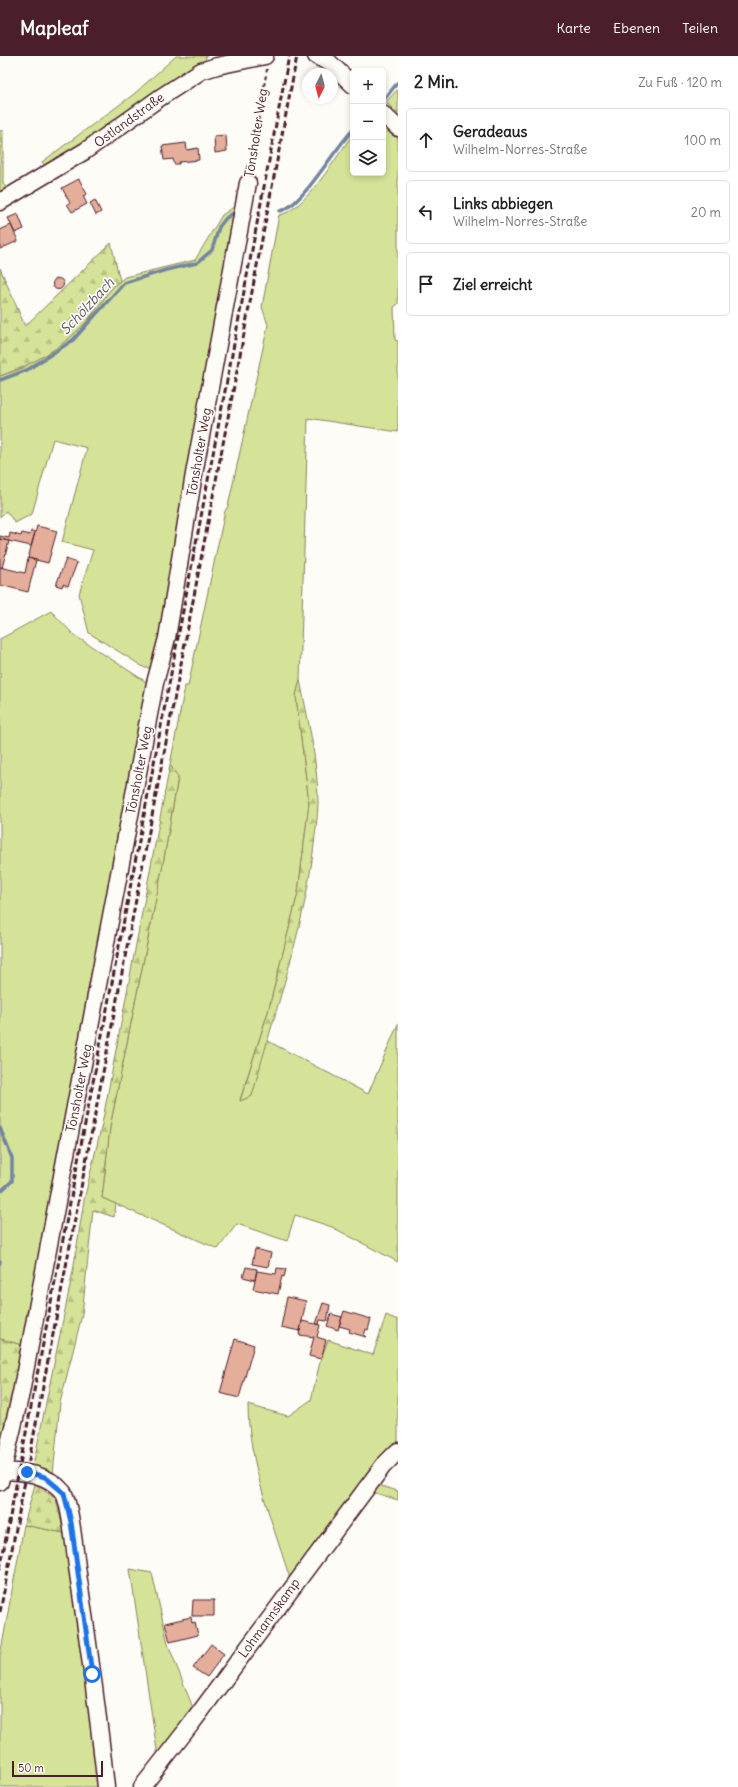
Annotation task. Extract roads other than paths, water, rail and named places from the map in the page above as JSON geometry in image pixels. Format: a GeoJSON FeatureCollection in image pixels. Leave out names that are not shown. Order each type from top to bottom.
{"type":"FeatureCollection","features":[{"type":"Feature","properties":{"kind":"street"},"geometry":{"type":"LineString","coordinates":[[316,56],[330,63],[350,82]]}},
{"type":"Feature","properties":{"kind":"street","name":"Ostlandstraße"},"geometry":{"type":"LineString","coordinates":[[0,202],[85,151],[216,61],[266,61]]}},
{"type":"Feature","properties":{"kind":"street"},"geometry":{"type":"LineString","coordinates":[[386,117],[398,128]]}},
{"type":"Feature","properties":{"kind":"street","name":"Tönsholter Weg"},"geometry":{"type":"LineString","coordinates":[[1,1476],[21,1393],[155,683],[167,638],[194,474],[248,183]]}},
{"type":"Feature","properties":{"kind":"street","name":"Lohmannskamp"},"geometry":{"type":"LineString","coordinates":[[142,1787],[192,1723],[346,1514],[383,1466],[398,1451]]}},
{"type":"Feature","properties":{"kind":"street"},"geometry":{"type":"LineString","coordinates":[[1,1476],[27,1472],[45,1477],[64,1493],[72,1530],[106,1787]]}},
{"type":"Feature","properties":{"kind":"waterway","name":"Schölzbach"},"geometry":{"type":"LineString","coordinates":[[386,97],[398,82]]}},
{"type":"Feature","properties":{"kind":"waterway","name":"Schölzbach"},"geometry":{"type":"LineString","coordinates":[[280,211],[289,207],[308,188],[350,133]]}},
{"type":"Feature","properties":{"kind":"waterway","name":"Schölzbach"},"geometry":{"type":"LineString","coordinates":[[0,380],[27,370],[73,340],[124,283],[166,270],[197,263],[212,250],[219,227],[226,218],[238,210]]}},
{"type":"Feature","properties":{"kind":"waterway","name":"Schölzbach"},"geometry":{"type":"LineString","coordinates":[[0,1128],[12,1158],[12,1181],[0,1192]]}},
{"type":"Feature","properties":{"kind":"railway"},"geometry":{"type":"LineString","coordinates":[[0,1569],[289,56]]}},
{"type":"Feature","properties":{"kind":"railway"},"geometry":{"type":"LineString","coordinates":[[0,1612],[297,56]]}}]}
